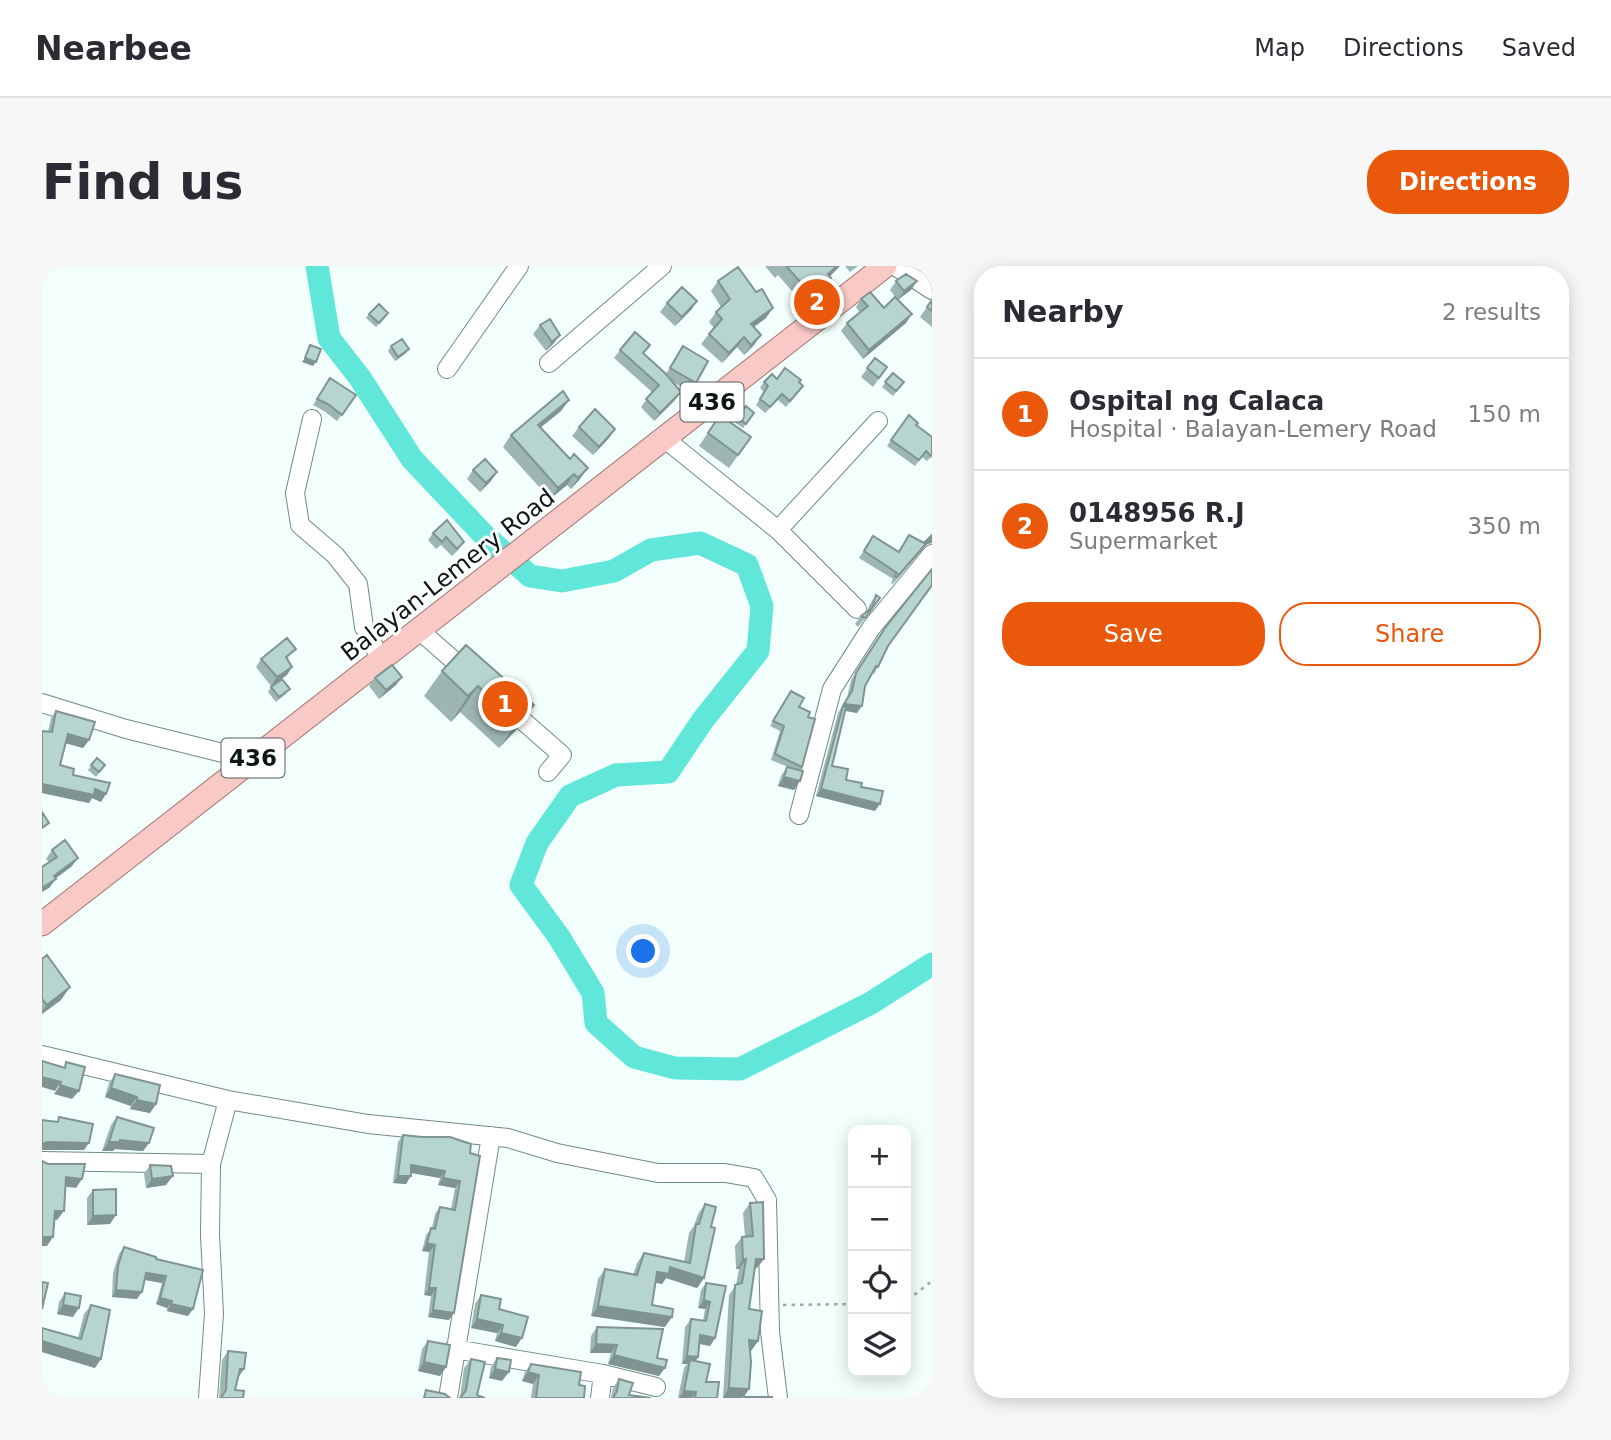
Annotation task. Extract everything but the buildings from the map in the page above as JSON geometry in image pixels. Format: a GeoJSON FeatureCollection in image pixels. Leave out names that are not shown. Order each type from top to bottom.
{"type":"FeatureCollection","features":[{"type":"Feature","properties":{"kind":"main road","name":"Balayan-Lemery Road"},"geometry":{"type":"LineString","coordinates":[[42,924],[885,266]]}},
{"type":"Feature","properties":{"kind":"street"},"geometry":{"type":"LineString","coordinates":[[447,369],[519,266]]}},
{"type":"Feature","properties":{"kind":"street"},"geometry":{"type":"LineString","coordinates":[[549,363],[662,266]]}},
{"type":"Feature","properties":{"kind":"street"},"geometry":{"type":"LineString","coordinates":[[895,266],[932,290]]}},
{"type":"Feature","properties":{"kind":"street"},"geometry":{"type":"LineString","coordinates":[[312,419],[295,493],[300,525],[335,555],[358,584],[364,627],[381,660]]}},
{"type":"Feature","properties":{"kind":"street"},"geometry":{"type":"LineString","coordinates":[[778,530],[878,421]]}},
{"type":"Feature","properties":{"kind":"street"},"geometry":{"type":"LineString","coordinates":[[665,439],[778,530],[857,609]]}},
{"type":"Feature","properties":{"kind":"street"},"geometry":{"type":"LineString","coordinates":[[799,815],[832,689],[871,628],[932,554]]}},
{"type":"Feature","properties":{"kind":"street"},"geometry":{"type":"LineString","coordinates":[[419,630],[562,754],[548,772]]}},
{"type":"Feature","properties":{"kind":"street"},"geometry":{"type":"LineString","coordinates":[[42,703],[126,729],[251,760]]}},
{"type":"Feature","properties":{"kind":"street"},"geometry":{"type":"LineString","coordinates":[[42,1055],[228,1100],[368,1124],[508,1138],[557,1153],[659,1172],[724,1173],[754,1178],[767,1200],[770,1332],[778,1398]]}},
{"type":"Feature","properties":{"kind":"street"},"geometry":{"type":"LineString","coordinates":[[208,1398],[214,1314],[210,1235],[211,1164],[228,1100]]}},
{"type":"Feature","properties":{"kind":"street"},"geometry":{"type":"LineString","coordinates":[[448,1398],[491,1136]]}},
{"type":"Feature","properties":{"kind":"street"},"geometry":{"type":"LineString","coordinates":[[42,1161],[211,1164]]}},
{"type":"Feature","properties":{"kind":"street"},"geometry":{"type":"LineString","coordinates":[[454,1349],[603,1374],[656,1387]]}},
{"type":"Feature","properties":{"kind":"street"},"geometry":{"type":"LineString","coordinates":[[600,1398],[603,1374]]}},
{"type":"Feature","properties":{"kind":"path"},"geometry":{"type":"LineString","coordinates":[[911,1296],[932,1281]]}},
{"type":"Feature","properties":{"kind":"path"},"geometry":{"type":"LineString","coordinates":[[770,1305],[848,1304]]}},
{"type":"Feature","properties":{"kind":"waterway"},"geometry":{"type":"LineString","coordinates":[[317,266],[329,338],[360,378],[412,459],[483,534],[530,576],[562,581],[614,571],[651,550],[700,543],[747,565],[762,606],[758,651],[703,720],[668,772],[616,775],[570,796],[537,843],[521,885],[559,937],[593,993],[596,1023],[634,1057],[675,1068],[740,1069],[871,1003],[932,964]]}},
{"type":"Feature","properties":{"kind":"place","name":"0148956 R.J"},"geometry":{"type":"Point","coordinates":[817,302]}},
{"type":"Feature","properties":{"kind":"place","name":"Ospital ng Calaca"},"geometry":{"type":"Point","coordinates":[505,704]}}]}
